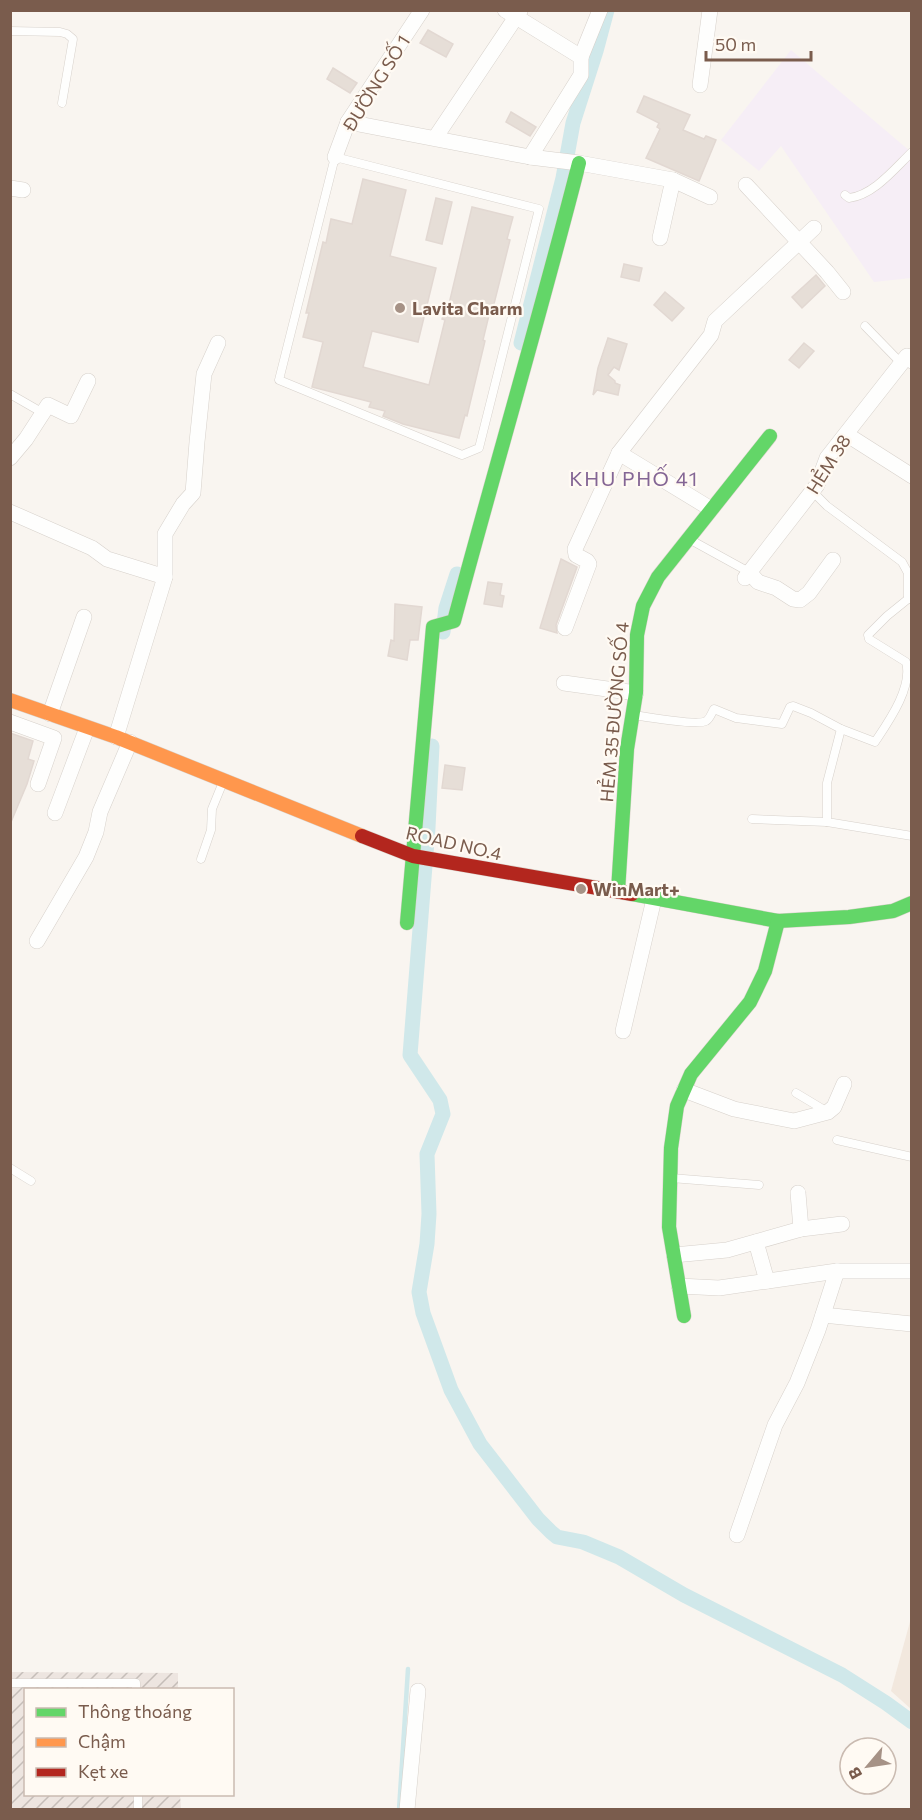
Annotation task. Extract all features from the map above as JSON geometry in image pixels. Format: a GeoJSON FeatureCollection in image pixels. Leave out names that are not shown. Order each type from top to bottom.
{"type":"FeatureCollection","features":[{"type":"Feature","properties":{"kind":"street","name":"ĐƯỜNG SỐ 1"},"geometry":{"type":"LineString","coordinates":[[335,157],[348,122],[422,10]]}},
{"type":"Feature","properties":{"kind":"street"},"geometry":{"type":"LineString","coordinates":[[530,157],[581,75],[581,57],[600,10]]}},
{"type":"Feature","properties":{"kind":"street"},"geometry":{"type":"LineString","coordinates":[[700,85],[710,10]]}},
{"type":"Feature","properties":{"kind":"street"},"geometry":{"type":"LineString","coordinates":[[435,138],[514,13],[581,57]]}},
{"type":"Feature","properties":{"kind":"street"},"geometry":{"type":"LineString","coordinates":[[348,122],[530,157],[579,163],[673,180],[710,198]]}},
{"type":"Feature","properties":{"kind":"street"},"geometry":{"type":"LineString","coordinates":[[407,923],[433,627],[454,621],[498,458],[548,289],[579,163]]}},
{"type":"Feature","properties":{"kind":"street"},"geometry":{"type":"LineString","coordinates":[[660,238],[673,180]]}},
{"type":"Feature","properties":{"kind":"street"},"geometry":{"type":"LineString","coordinates":[[746,185],[843,292]]}},
{"type":"Feature","properties":{"kind":"street"},"geometry":{"type":"LineString","coordinates":[[565,628],[589,564],[576,555],[575,549],[619,453],[711,335],[715,321],[814,228]]}},
{"type":"Feature","properties":{"kind":"street"},"geometry":{"type":"LineString","coordinates":[[37,941],[86,857],[96,832],[165,577],[165,534],[183,504],[193,493],[204,374],[218,343]]}},
{"type":"Feature","properties":{"kind":"street","name":"HẺM 38"},"geometry":{"type":"LineString","coordinates":[[747,575],[817,484],[827,458],[906,362]]}},
{"type":"Feature","properties":{"kind":"street"},"geometry":{"type":"LineString","coordinates":[[10,458],[26,439],[48,405],[71,416],[88,381]]}},
{"type":"Feature","properties":{"kind":"street"},"geometry":{"type":"LineString","coordinates":[[846,434],[912,476]]}},
{"type":"Feature","properties":{"kind":"street","name":"HẺM 35 ĐƯỜNG SỐ 4"},"geometry":{"type":"LineString","coordinates":[[618,891],[627,748],[636,693],[637,635],[643,606],[658,577],[687,538],[770,436]]}},
{"type":"Feature","properties":{"kind":"street"},"geometry":{"type":"LineString","coordinates":[[619,453],[711,509]]}},
{"type":"Feature","properties":{"kind":"street"},"geometry":{"type":"LineString","coordinates":[[10,512],[92,548],[107,559],[165,577]]}},
{"type":"Feature","properties":{"kind":"street"},"geometry":{"type":"LineString","coordinates":[[747,575],[776,588],[793,599],[800,600],[809,593],[833,560]]}},
{"type":"Feature","properties":{"kind":"street"},"geometry":{"type":"LineString","coordinates":[[50,714],[84,617]]}},
{"type":"Feature","properties":{"kind":"street"},"geometry":{"type":"LineString","coordinates":[[564,683],[636,693]]}},
{"type":"Feature","properties":{"kind":"street","name":"ROAD NO.4"},"geometry":{"type":"LineString","coordinates":[[10,700],[123,739],[413,856],[778,921],[849,917],[893,910],[912,903]]}},
{"type":"Feature","properties":{"kind":"street"},"geometry":{"type":"LineString","coordinates":[[10,722],[54,738],[38,784]]}},
{"type":"Feature","properties":{"kind":"street"},"geometry":{"type":"LineString","coordinates":[[55,813],[87,728]]}},
{"type":"Feature","properties":{"kind":"street"},"geometry":{"type":"LineString","coordinates":[[623,1031],[654,899]]}},
{"type":"Feature","properties":{"kind":"street"},"geometry":{"type":"LineString","coordinates":[[684,1316],[669,1227],[669,1178],[677,1106],[691,1074],[750,1002],[765,971],[778,921]]}},
{"type":"Feature","properties":{"kind":"street"},"geometry":{"type":"LineString","coordinates":[[684,1090],[734,1109],[794,1121],[828,1112],[834,1107],[844,1084]]}},
{"type":"Feature","properties":{"kind":"street"},"geometry":{"type":"LineString","coordinates":[[798,1193],[801,1229]]}},
{"type":"Feature","properties":{"kind":"street"},"geometry":{"type":"LineString","coordinates":[[674,1255],[727,1250],[801,1229],[842,1224]]}},
{"type":"Feature","properties":{"kind":"street"},"geometry":{"type":"LineString","coordinates":[[756,1242],[767,1281]]}},
{"type":"Feature","properties":{"kind":"street"},"geometry":{"type":"LineString","coordinates":[[679,1286],[719,1288],[837,1271],[912,1271]]}},
{"type":"Feature","properties":{"kind":"street"},"geometry":{"type":"LineString","coordinates":[[737,1535],[775,1425],[797,1383],[837,1271]]}},
{"type":"Feature","properties":{"kind":"street"},"geometry":{"type":"LineString","coordinates":[[823,1315],[912,1324]]}},
{"type":"Feature","properties":{"kind":"street"},"geometry":{"type":"LineString","coordinates":[[407,1809],[418,1691]]}},
{"type":"Feature","properties":{"kind":"lane"},"geometry":{"type":"LineString","coordinates":[[10,31],[60,32],[73,39],[62,103]]}},
{"type":"Feature","properties":{"kind":"lane"},"geometry":{"type":"LineString","coordinates":[[845,195],[849,198],[856,197],[881,182],[912,152]]}},
{"type":"Feature","properties":{"kind":"lane"},"geometry":{"type":"LineString","coordinates":[[335,157],[538,208],[478,448],[462,455],[279,380],[335,157]]}},
{"type":"Feature","properties":{"kind":"lane"},"geometry":{"type":"LineString","coordinates":[[865,326],[906,362]]}},
{"type":"Feature","properties":{"kind":"lane"},"geometry":{"type":"LineString","coordinates":[[10,394],[43,413]]}},
{"type":"Feature","properties":{"kind":"lane"},"geometry":{"type":"LineString","coordinates":[[633,715],[704,722],[709,719],[714,709],[736,718],[782,724],[790,707],[793,706],[875,742],[898,707],[908,670],[906,662],[869,639],[868,635],[887,616],[910,599],[908,573],[902,562],[827,506],[812,491]]}},
{"type":"Feature","properties":{"kind":"lane"},"geometry":{"type":"LineString","coordinates":[[687,538],[747,575]]}},
{"type":"Feature","properties":{"kind":"lane"},"geometry":{"type":"LineString","coordinates":[[827,822],[827,783],[841,729]]}},
{"type":"Feature","properties":{"kind":"lane"},"geometry":{"type":"LineString","coordinates":[[201,859],[211,830],[212,809],[224,781]]}},
{"type":"Feature","properties":{"kind":"lane"},"geometry":{"type":"LineString","coordinates":[[752,819],[827,822],[912,836]]}},
{"type":"Feature","properties":{"kind":"lane"},"geometry":{"type":"LineString","coordinates":[[796,1093],[828,1112]]}},
{"type":"Feature","properties":{"kind":"lane"},"geometry":{"type":"LineString","coordinates":[[837,1140],[912,1157]]}},
{"type":"Feature","properties":{"kind":"lane"},"geometry":{"type":"LineString","coordinates":[[10,1168],[31,1181]]}},
{"type":"Feature","properties":{"kind":"lane"},"geometry":{"type":"LineString","coordinates":[[669,1178],[759,1185]]}},
{"type":"Feature","properties":{"kind":"lane"},"geometry":{"type":"LineString","coordinates":[[10,1683],[136,1683],[136,1688]]}},
{"type":"Feature","properties":{"kind":"shaded area"},"geometry":{"type":"Polygon","coordinates":[[[791,50],[911,152],[911,278],[874,282],[781,146],[759,171],[721,140],[791,50]]]}},
{"type":"Feature","properties":{"kind":"shaded area"},"geometry":{"type":"Polygon","coordinates":[[[911,1618],[911,1709],[891,1691],[911,1618]]]}},
{"type":"Feature","properties":{"kind":"shaded area"},"geometry":{"type":"Polygon","coordinates":[[[11,1672],[178,1673],[178,1688],[24,1688],[24,1796],[180,1796],[181,1809],[11,1810],[11,1672]]]}},
{"type":"Feature","properties":{"kind":"building"},"geometry":{"type":"Polygon","coordinates":[[[428,30],[453,44],[446,57],[420,43],[428,30]]]}},
{"type":"Feature","properties":{"kind":"building"},"geometry":{"type":"Polygon","coordinates":[[[333,68],[357,83],[350,93],[327,79],[333,68]]]}},
{"type":"Feature","properties":{"kind":"building"},"geometry":{"type":"Polygon","coordinates":[[[644,96],[690,115],[683,130],[704,139],[706,136],[716,140],[699,181],[646,158],[660,129],[657,127],[659,123],[637,112],[644,96]]]}},
{"type":"Feature","properties":{"kind":"building"},"geometry":{"type":"Polygon","coordinates":[[[511,112],[536,127],[530,136],[506,122],[511,112]]]}},
{"type":"Feature","properties":{"kind":"building","name":"Lavita Charm"},"geometry":{"type":"Polygon","coordinates":[[[363,179],[406,190],[390,256],[436,268],[418,342],[372,331],[363,367],[429,385],[445,320],[442,319],[447,304],[449,304],[472,207],[513,217],[507,239],[510,240],[491,316],[489,315],[467,416],[465,415],[459,438],[403,424],[383,416],[385,411],[369,407],[371,402],[312,387],[323,342],[303,337],[309,313],[306,313],[323,242],[326,243],[331,219],[352,224],[363,179]]]}},
{"type":"Feature","properties":{"kind":"building"},"geometry":{"type":"Polygon","coordinates":[[[436,198],[452,202],[442,244],[426,240],[436,198]]]}},
{"type":"Feature","properties":{"kind":"building"},"geometry":{"type":"Polygon","coordinates":[[[624,264],[642,268],[639,281],[621,277],[624,264]]]}},
{"type":"Feature","properties":{"kind":"building"},"geometry":{"type":"Polygon","coordinates":[[[816,275],[825,286],[802,308],[792,297],[816,275]]]}},
{"type":"Feature","properties":{"kind":"building"},"geometry":{"type":"Polygon","coordinates":[[[665,292],[684,308],[672,321],[654,305],[665,292]]]}},
{"type":"Feature","properties":{"kind":"building"},"geometry":{"type":"Polygon","coordinates":[[[608,338],[627,344],[619,370],[614,367],[608,375],[620,385],[618,395],[597,390],[593,395],[598,368],[608,338]]]}},
{"type":"Feature","properties":{"kind":"building"},"geometry":{"type":"Polygon","coordinates":[[[804,343],[814,351],[799,368],[789,360],[804,343]]]}},
{"type":"Feature","properties":{"kind":"building"},"geometry":{"type":"Polygon","coordinates":[[[561,559],[577,567],[556,625],[557,633],[540,628],[561,559]]]}},
{"type":"Feature","properties":{"kind":"building"},"geometry":{"type":"Polygon","coordinates":[[[488,582],[502,584],[500,595],[504,596],[502,607],[484,604],[488,582]]]}},
{"type":"Feature","properties":{"kind":"building"},"geometry":{"type":"Polygon","coordinates":[[[395,604],[422,607],[418,640],[410,640],[407,660],[388,656],[391,640],[394,641],[395,604]]]}},
{"type":"Feature","properties":{"kind":"building"},"geometry":{"type":"Polygon","coordinates":[[[10,733],[33,741],[28,759],[34,761],[11,822],[10,733]]]}},
{"type":"Feature","properties":{"kind":"building"},"geometry":{"type":"Polygon","coordinates":[[[445,765],[465,768],[462,790],[442,788],[445,765]]]}},
{"type":"Feature","properties":{"kind":"waterway"},"geometry":{"type":"LineString","coordinates":[[521,343],[563,178],[573,123],[607,10]]}},
{"type":"Feature","properties":{"kind":"waterway"},"geometry":{"type":"LineString","coordinates":[[443,632],[446,608],[457,574]]}},
{"type":"Feature","properties":{"kind":"waterway"},"geometry":{"type":"LineString","coordinates":[[432,746],[428,828],[410,1055],[440,1100],[443,1114],[427,1154],[429,1214],[427,1244],[419,1292],[423,1313],[451,1390],[480,1444],[538,1519],[557,1537],[583,1542],[619,1557],[684,1595],[842,1675],[912,1722]]}},
{"type":"Feature","properties":{"kind":"waterway"},"geometry":{"type":"LineString","coordinates":[[399,1810],[408,1669]]}},
{"type":"Feature","properties":{"kind":"traffic: fast"},"geometry":{"type":"LineString","coordinates":[[407,923],[433,627],[454,621],[579,163]]}},
{"type":"Feature","properties":{"kind":"traffic: fast"},"geometry":{"type":"LineString","coordinates":[[618,891],[627,749],[636,693],[637,635],[643,606],[658,577],[770,436]]}},
{"type":"Feature","properties":{"kind":"traffic: fast"},"geometry":{"type":"LineString","coordinates":[[632,894],[778,921],[849,917],[893,911],[912,903]]}},
{"type":"Feature","properties":{"kind":"traffic: fast"},"geometry":{"type":"LineString","coordinates":[[684,1316],[669,1227],[671,1148],[677,1106],[691,1074],[750,1002],[765,971],[778,921]]}},
{"type":"Feature","properties":{"kind":"traffic: slow"},"geometry":{"type":"LineString","coordinates":[[10,700],[116,737],[362,836]]}},
{"type":"Feature","properties":{"kind":"traffic: jam"},"geometry":{"type":"LineString","coordinates":[[362,836],[413,856],[632,894]]}},
{"type":"Feature","properties":{"kind":"place","name":"Lavita Charm"},"geometry":{"type":"Point","coordinates":[400,308]}},
{"type":"Feature","properties":{"kind":"place","name":"WinMart+"},"geometry":{"type":"Point","coordinates":[581,889]}},
{"type":"Feature","properties":{"kind":"district","name":"KHU PHỐ 41"},"geometry":{"type":"Point","coordinates":[634,478]}}]}
